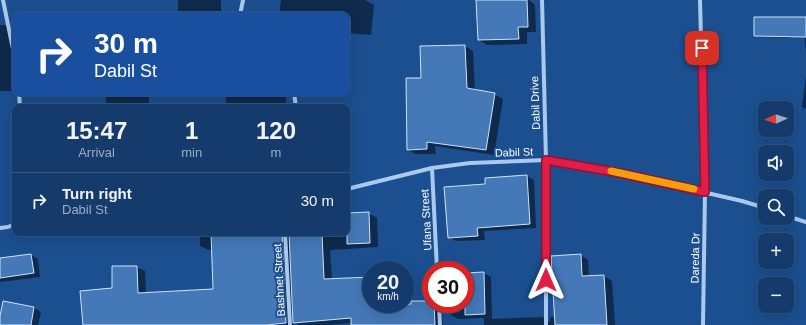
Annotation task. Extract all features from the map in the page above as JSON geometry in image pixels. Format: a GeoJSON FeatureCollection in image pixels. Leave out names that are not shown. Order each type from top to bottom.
{"type":"FeatureCollection","features":[{"type":"Feature","properties":{"kind":"street"},"geometry":{"type":"LineString","coordinates":[[4,0],[12,43]]}},
{"type":"Feature","properties":{"kind":"street"},"geometry":{"type":"LineString","coordinates":[[241,12],[243,0]]}},
{"type":"Feature","properties":{"kind":"street","name":"Dabil Drive"},"geometry":{"type":"LineString","coordinates":[[542,0],[546,160],[546,325]]}},
{"type":"Feature","properties":{"kind":"street","name":"Dareda Dr"},"geometry":{"type":"LineString","coordinates":[[700,0],[705,192],[704,325]]}},
{"type":"Feature","properties":{"kind":"street","name":"Dabil St"},"geometry":{"type":"LineString","coordinates":[[350,188],[432,168],[470,163],[546,160],[620,173],[705,192],[758,206]]}},
{"type":"Feature","properties":{"kind":"street","name":"Ufana Street"},"geometry":{"type":"LineString","coordinates":[[432,168],[437,261]]}},
{"type":"Feature","properties":{"kind":"street"},"geometry":{"type":"LineString","coordinates":[[794,218],[806,222]]}},
{"type":"Feature","properties":{"kind":"street"},"geometry":{"type":"LineString","coordinates":[[0,228],[12,225]]}},
{"type":"Feature","properties":{"kind":"street","name":"Bashnet Street"},"geometry":{"type":"LineString","coordinates":[[285,236],[290,325]]}},
{"type":"Feature","properties":{"kind":"street"},"geometry":{"type":"LineString","coordinates":[[439,313],[440,325]]}},
{"type":"Feature","properties":{"kind":"building"},"geometry":{"type":"Polygon","coordinates":[[[476,0],[527,0],[528,27],[518,27],[519,39],[478,40],[476,0]]]}},
{"type":"Feature","properties":{"kind":"building"},"geometry":{"type":"Polygon","coordinates":[[[754,17],[806,17],[806,37],[754,36],[754,17]]]}},
{"type":"Feature","properties":{"kind":"building"},"geometry":{"type":"Polygon","coordinates":[[[465,45],[467,88],[495,93],[486,150],[427,142],[427,149],[407,150],[406,78],[421,78],[420,46],[465,45]]]}},
{"type":"Feature","properties":{"kind":"building"},"geometry":{"type":"Polygon","coordinates":[[[527,175],[530,224],[477,228],[478,236],[448,238],[444,187],[485,184],[485,178],[527,175]]]}},
{"type":"Feature","properties":{"kind":"building"},"geometry":{"type":"Polygon","coordinates":[[[369,212],[370,243],[347,244],[347,236],[350,236],[350,213],[369,212]]]}},
{"type":"Feature","properties":{"kind":"building"},"geometry":{"type":"Polygon","coordinates":[[[211,236],[282,236],[286,323],[266,325],[83,325],[80,291],[112,288],[112,266],[137,266],[138,293],[213,289],[211,236]]]}},
{"type":"Feature","properties":{"kind":"building"},"geometry":{"type":"Polygon","coordinates":[[[289,236],[322,236],[324,279],[362,277],[362,313],[414,313],[414,301],[422,301],[422,313],[434,313],[435,325],[351,325],[351,318],[293,323],[289,236]]]}},
{"type":"Feature","properties":{"kind":"building"},"geometry":{"type":"Polygon","coordinates":[[[31,254],[34,273],[0,278],[0,258],[31,254]]]}},
{"type":"Feature","properties":{"kind":"building"},"geometry":{"type":"Polygon","coordinates":[[[581,254],[582,276],[604,275],[607,325],[555,325],[551,256],[581,254]]]}},
{"type":"Feature","properties":{"kind":"building"},"geometry":{"type":"Polygon","coordinates":[[[484,272],[485,314],[465,315],[465,313],[474,313],[474,273],[484,272]]]}},
{"type":"Feature","properties":{"kind":"building"},"geometry":{"type":"Polygon","coordinates":[[[3,301],[34,307],[31,325],[0,325],[3,301]]]}},
{"type":"Feature","properties":{"kind":"slow traffic"},"geometry":{"type":"LineString","coordinates":[[611,171],[694,189]]}},
{"type":"Feature","properties":{"kind":"route"},"geometry":{"type":"LineString","coordinates":[[546,280],[546,160],[620,173],[705,192],[702,48]]}}]}
